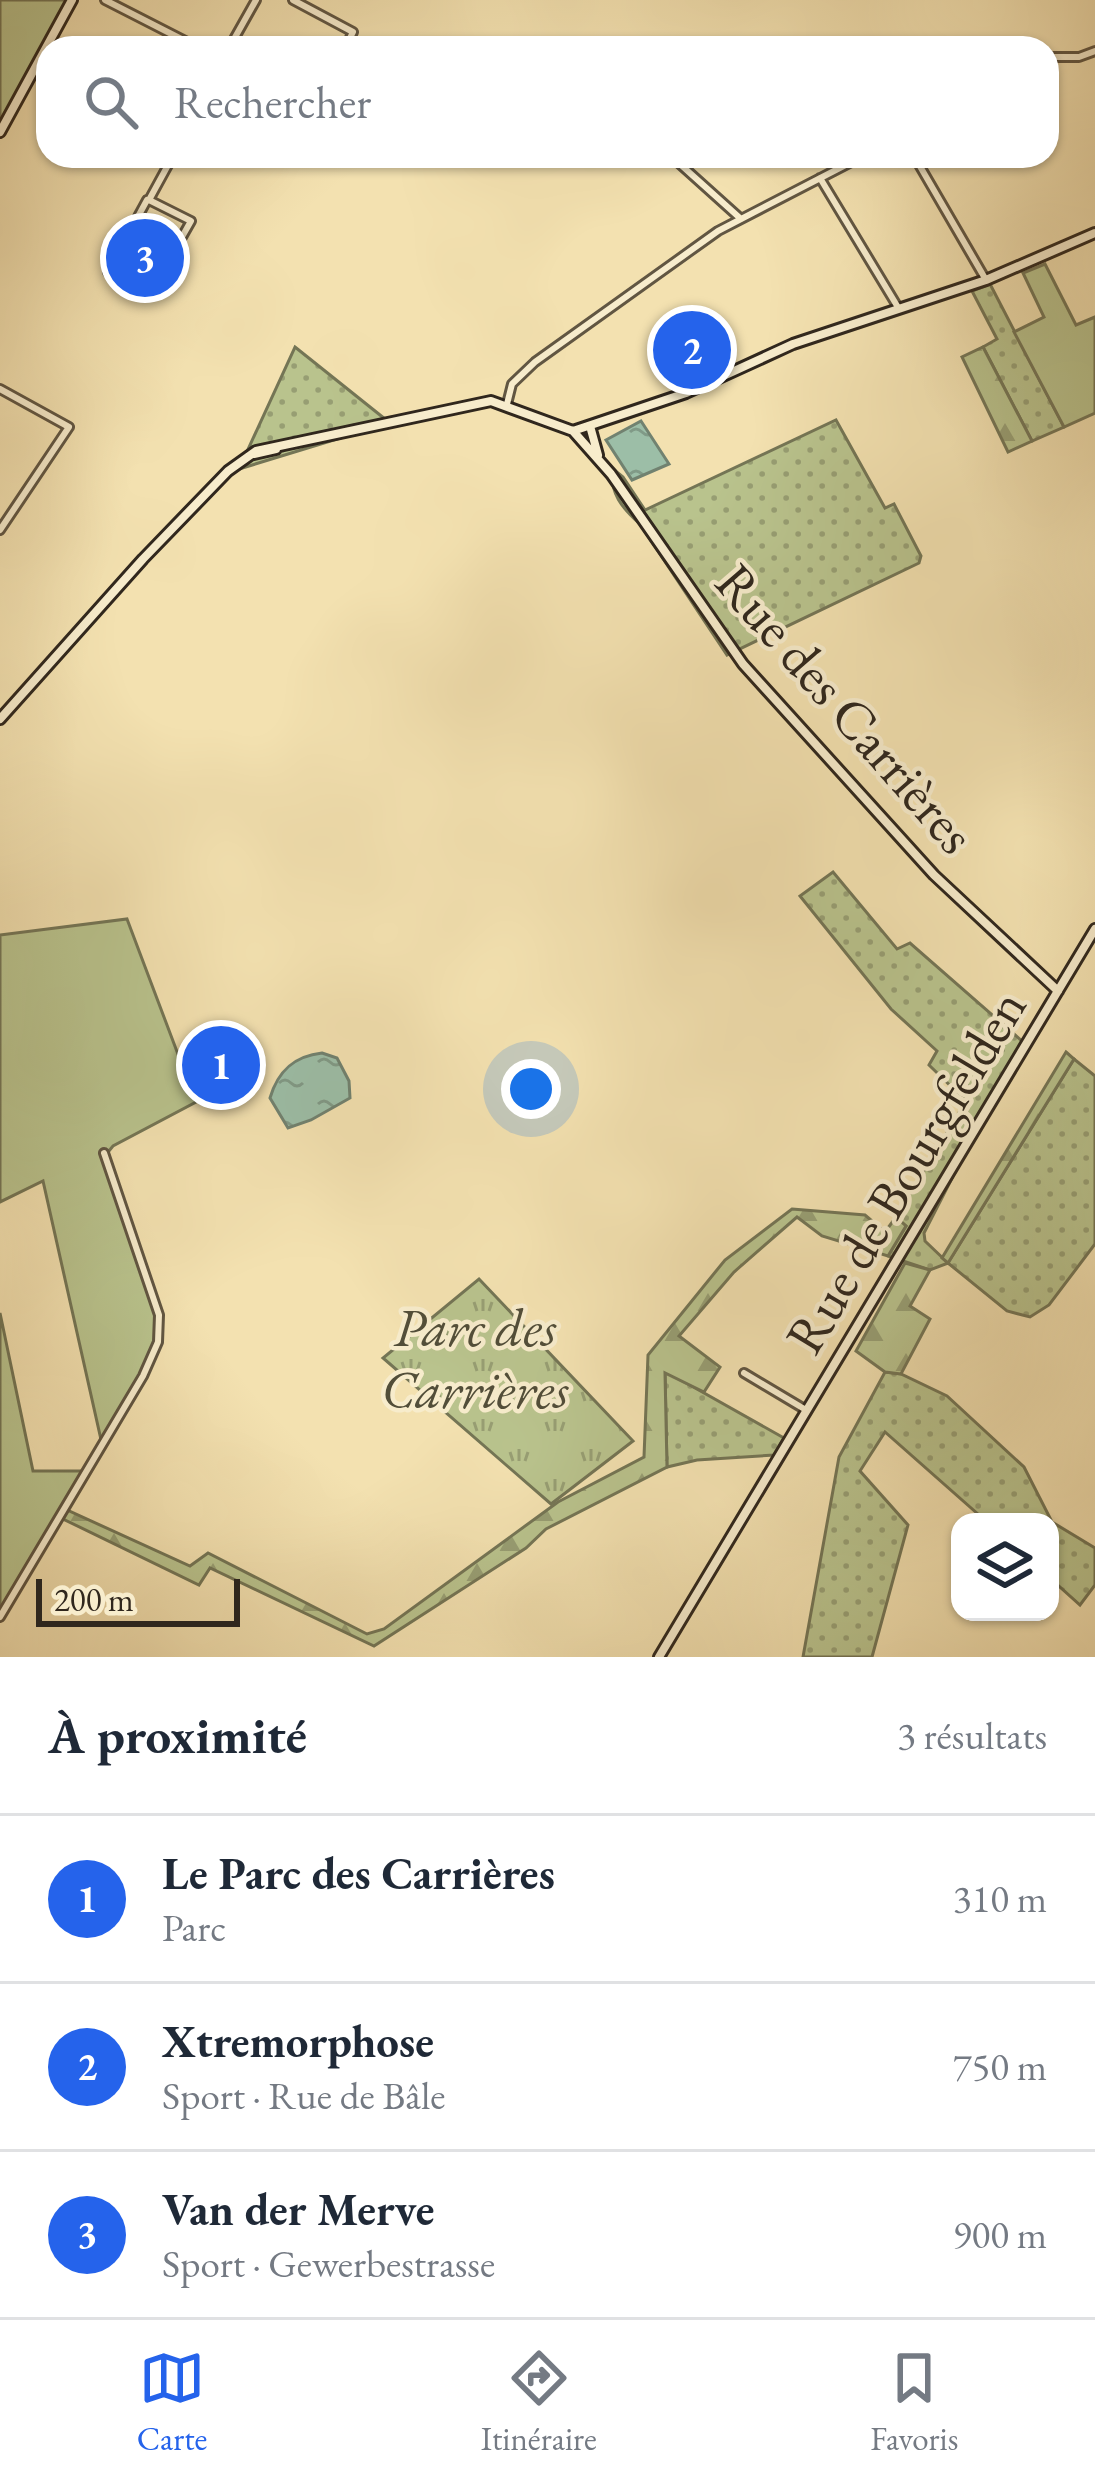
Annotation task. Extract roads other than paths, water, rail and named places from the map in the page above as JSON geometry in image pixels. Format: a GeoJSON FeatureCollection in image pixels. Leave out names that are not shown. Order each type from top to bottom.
{"type":"FeatureCollection","features":[{"type":"Feature","properties":{"kind":"street"},"geometry":{"type":"LineString","coordinates":[[52,36],[72,0]]}},
{"type":"Feature","properties":{"kind":"street"},"geometry":{"type":"LineString","coordinates":[[105,0],[176,36]]}},
{"type":"Feature","properties":{"kind":"street"},"geometry":{"type":"LineString","coordinates":[[236,36],[256,0]]}},
{"type":"Feature","properties":{"kind":"street"},"geometry":{"type":"LineString","coordinates":[[293,0],[353,32],[351,36]]}},
{"type":"Feature","properties":{"kind":"street"},"geometry":{"type":"LineString","coordinates":[[1059,57],[1079,57],[1095,50]]}},
{"type":"Feature","properties":{"kind":"street"},"geometry":{"type":"LineString","coordinates":[[0,132],[36,66]]}},
{"type":"Feature","properties":{"kind":"street"},"geometry":{"type":"LineString","coordinates":[[147,200],[108,272],[149,295],[190,221],[149,200],[166,168]]}},
{"type":"Feature","properties":{"kind":"street"},"geometry":{"type":"LineString","coordinates":[[684,168],[741,219]]}},
{"type":"Feature","properties":{"kind":"street"},"geometry":{"type":"LineString","coordinates":[[508,404],[512,384],[535,362],[710,236],[840,168]]}},
{"type":"Feature","properties":{"kind":"street"},"geometry":{"type":"LineString","coordinates":[[921,168],[986,280]]}},
{"type":"Feature","properties":{"kind":"street"},"geometry":{"type":"LineString","coordinates":[[820,178],[898,309]]}},
{"type":"Feature","properties":{"kind":"street"},"geometry":{"type":"LineString","coordinates":[[0,719],[227,471],[272,446],[478,402],[508,404],[560,429],[590,426],[686,394],[793,344],[986,280],[1095,233]]}},
{"type":"Feature","properties":{"kind":"street"},"geometry":{"type":"LineString","coordinates":[[0,389],[69,427],[0,528]]}},
{"type":"Feature","properties":{"kind":"street","name":"Rue des Carrières"},"geometry":{"type":"LineString","coordinates":[[590,426],[598,457]]}},
{"type":"Feature","properties":{"kind":"street","name":"Rue des Carrières"},"geometry":{"type":"LineString","coordinates":[[573,430],[598,457],[743,664],[934,874],[1058,991]]}},
{"type":"Feature","properties":{"kind":"street","name":"Rue de Bourgfelden"},"geometry":{"type":"LineString","coordinates":[[659,1657],[1095,929]]}},
{"type":"Feature","properties":{"kind":"street"},"geometry":{"type":"LineString","coordinates":[[0,1617],[143,1376],[159,1335],[159,1315],[104,1153]]}},
{"type":"Feature","properties":{"kind":"street"},"geometry":{"type":"LineString","coordinates":[[744,1372],[806,1410]]}},
{"type":"Feature","properties":{"kind":"water"},"geometry":{"type":"Polygon","coordinates":[[[641,421],[669,464],[632,480],[606,440],[641,421]]]}},
{"type":"Feature","properties":{"kind":"water"},"geometry":{"type":"Polygon","coordinates":[[[322,1053],[337,1058],[349,1081],[350,1098],[288,1128],[270,1098],[273,1088],[295,1061],[322,1053]]]}},
{"type":"Feature","properties":{"kind":"place","name":"Van der Merve"},"geometry":{"type":"Point","coordinates":[145,258]}},
{"type":"Feature","properties":{"kind":"place","name":"Xtremorphose"},"geometry":{"type":"Point","coordinates":[692,350]}},
{"type":"Feature","properties":{"kind":"place","name":"Le Parc des Carrières"},"geometry":{"type":"Point","coordinates":[221,1065]}},
{"type":"Feature","properties":{"kind":"park label","name":"Parc des Carrières"},"geometry":{"type":"Point","coordinates":[475,1358]}}]}
